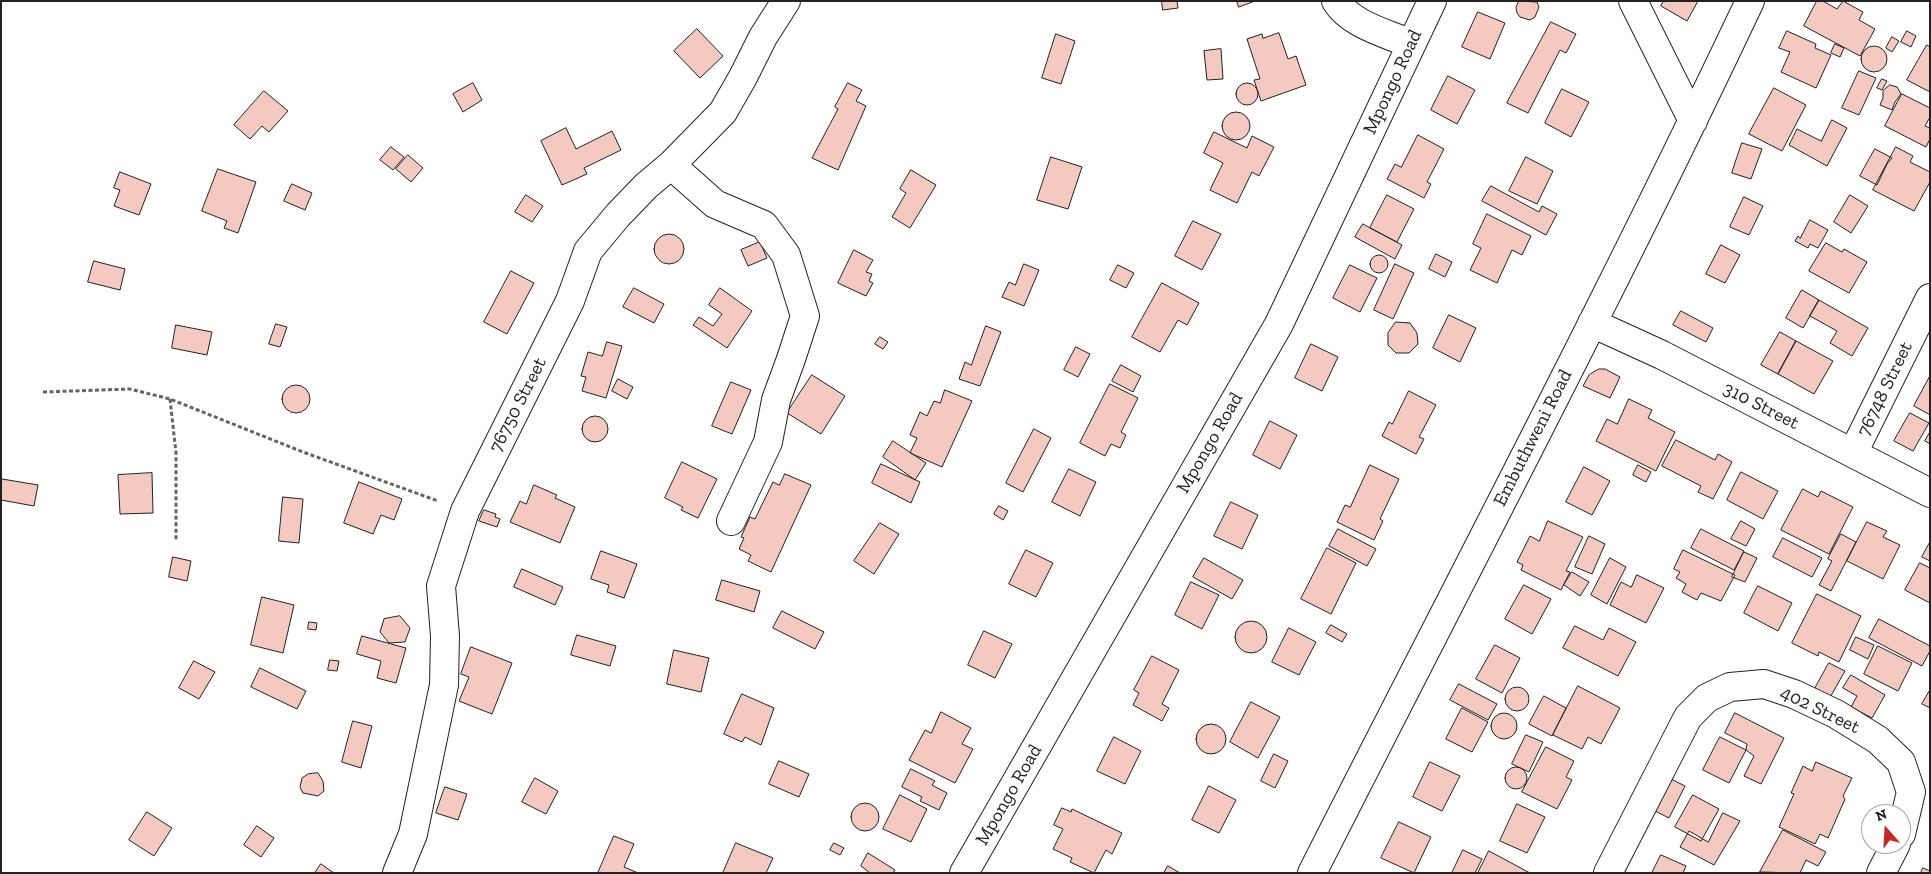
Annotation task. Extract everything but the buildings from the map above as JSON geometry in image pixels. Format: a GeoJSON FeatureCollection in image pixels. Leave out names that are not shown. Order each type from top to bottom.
{"type":"FeatureCollection","features":[{"type":"Feature","properties":{"kind":"street","name":"76750 Street"},"geometry":{"type":"LineString","coordinates":[[397,873],[413,834],[444,684],[445,636],[441,586],[465,511],[570,301],[588,251],[623,209],[723,112],[763,36],[786,1]]}},
{"type":"Feature","properties":{"kind":"street"},"geometry":{"type":"LineString","coordinates":[[1336,1],[1342,10],[1362,24],[1411,44]]}},
{"type":"Feature","properties":{"kind":"street","name":"Mpongo Road"},"geometry":{"type":"LineString","coordinates":[[964,873],[1279,324],[1432,1]]}},
{"type":"Feature","properties":{"kind":"street"},"geometry":{"type":"LineString","coordinates":[[1633,1],[1693,121]]}},
{"type":"Feature","properties":{"kind":"street","name":"Embuthweni Road"},"geometry":{"type":"LineString","coordinates":[[1312,873],[1592,323],[1693,121],[1750,1]]}},
{"type":"Feature","properties":{"kind":"street"},"geometry":{"type":"LineString","coordinates":[[671,164],[715,204],[764,225],[786,255],[805,316],[776,400],[768,442],[732,521]]}},
{"type":"Feature","properties":{"kind":"street","name":"76748 Street"},"geometry":{"type":"LineString","coordinates":[[1853,453],[1930,298]]}},
{"type":"Feature","properties":{"kind":"street","name":"310 Street"},"geometry":{"type":"LineString","coordinates":[[1592,323],[1662,356],[1930,493]]}},
{"type":"Feature","properties":{"kind":"street","name":"402 Street"},"geometry":{"type":"LineString","coordinates":[[1608,873],[1688,717],[1708,698],[1730,687],[1764,684],[1794,694],[1836,714],[1878,740],[1901,762],[1911,792],[1909,804]]}},
{"type":"Feature","properties":{"kind":"street"},"geometry":{"type":"LineString","coordinates":[[1880,873],[1890,854]]}},
{"type":"Feature","properties":{"kind":"path"},"geometry":{"type":"LineString","coordinates":[[43,392],[130,388],[170,398],[303,452],[465,511]]}},
{"type":"Feature","properties":{"kind":"path"},"geometry":{"type":"LineString","coordinates":[[170,398],[176,453],[176,541]]}}]}
